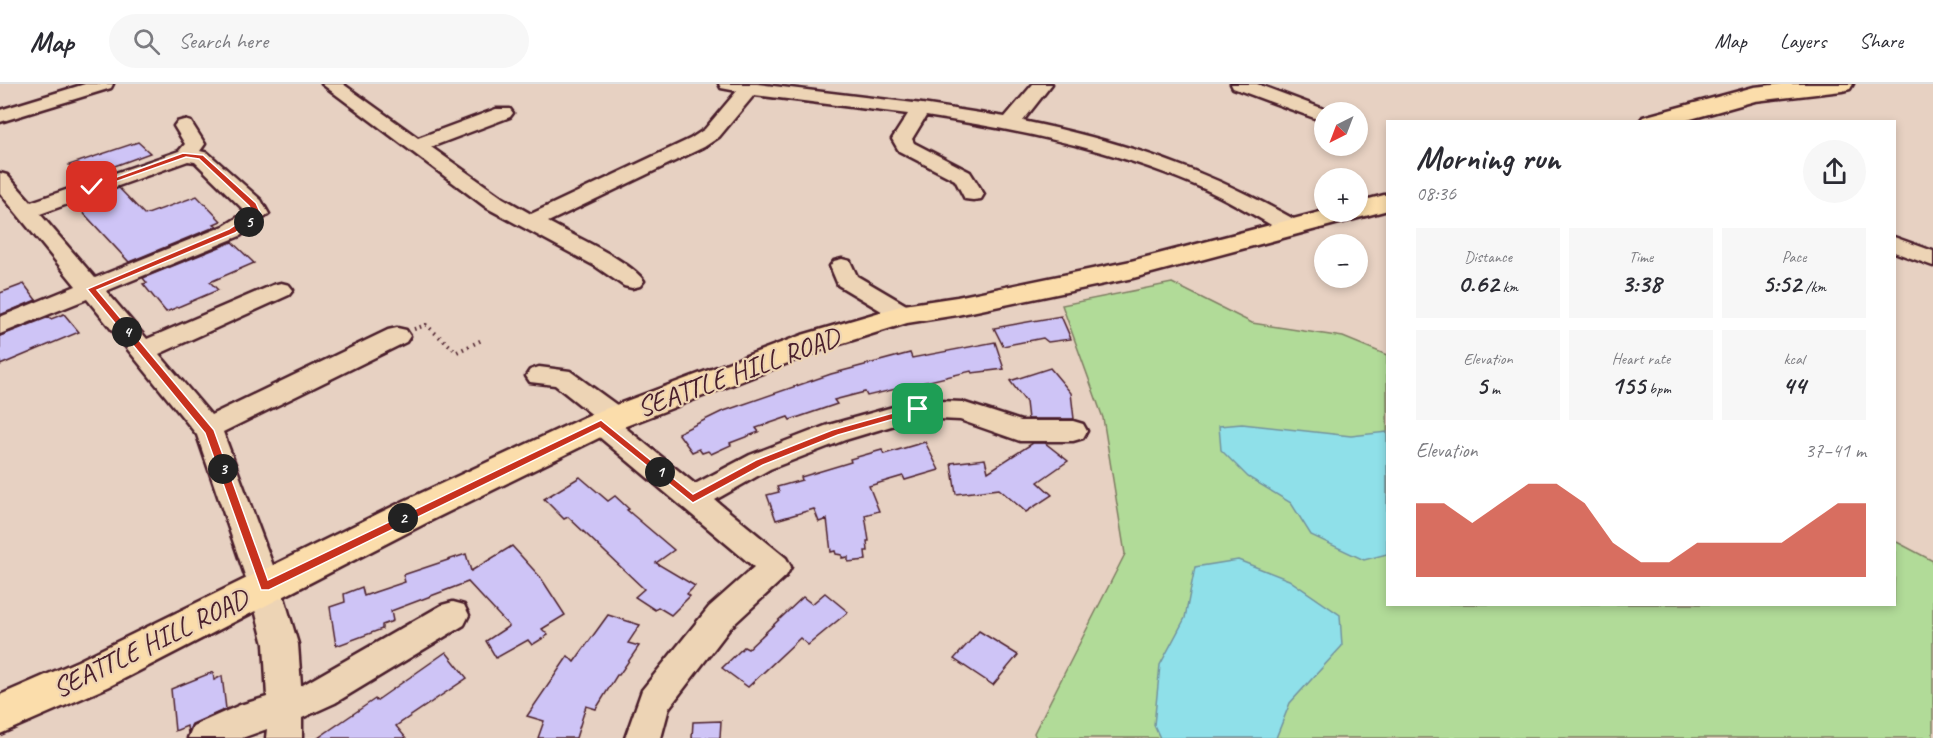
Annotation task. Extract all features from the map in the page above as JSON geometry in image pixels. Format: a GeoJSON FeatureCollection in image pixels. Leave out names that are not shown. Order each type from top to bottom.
{"type":"FeatureCollection","features":[{"type":"Feature","properties":{"kind":"main road"},"geometry":{"type":"LineString","coordinates":[[1658,120],[1754,94],[1842,84]]}},
{"type":"Feature","properties":{"kind":"main road"},"geometry":{"type":"LineString","coordinates":[[1368,207],[1386,203]]}},
{"type":"Feature","properties":{"kind":"main road","name":"SEATTLE HILL ROAD"},"geometry":{"type":"LineString","coordinates":[[0,715],[93,674],[265,587],[608,421],[813,342],[904,314],[957,306],[1133,269],[1314,221]]}},
{"type":"Feature","properties":{"kind":"street"},"geometry":{"type":"LineString","coordinates":[[0,116],[104,84]]}},
{"type":"Feature","properties":{"kind":"street"},"geometry":{"type":"LineString","coordinates":[[331,84],[495,203],[603,261],[632,281]]}},
{"type":"Feature","properties":{"kind":"street"},"geometry":{"type":"LineString","coordinates":[[728,84],[834,101],[1011,123],[1134,153],[1259,206],[1291,227]]}},
{"type":"Feature","properties":{"kind":"street"},"geometry":{"type":"LineString","coordinates":[[834,101],[847,84]]}},
{"type":"Feature","properties":{"kind":"street"},"geometry":{"type":"LineString","coordinates":[[1011,123],[1043,84]]}},
{"type":"Feature","properties":{"kind":"street"},"geometry":{"type":"LineString","coordinates":[[1240,84],[1314,111]]}},
{"type":"Feature","properties":{"kind":"street"},"geometry":{"type":"LineString","coordinates":[[531,222],[697,143],[712,133],[749,89]]}},
{"type":"Feature","properties":{"kind":"street"},"geometry":{"type":"LineString","coordinates":[[920,110],[902,139],[906,147],[963,176],[973,194]]}},
{"type":"Feature","properties":{"kind":"street"},"geometry":{"type":"LineString","coordinates":[[418,146],[502,113]]}},
{"type":"Feature","properties":{"kind":"street"},"geometry":{"type":"LineString","coordinates":[[184,126],[195,144],[186,155]]}},
{"type":"Feature","properties":{"kind":"street"},"geometry":{"type":"LineString","coordinates":[[0,326],[92,289],[232,231],[258,214],[253,205],[201,157],[186,155],[10,197],[92,289],[207,428],[265,587],[281,644],[285,724]]}},
{"type":"Feature","properties":{"kind":"street"},"geometry":{"type":"LineString","coordinates":[[1896,245],[1925,256]]}},
{"type":"Feature","properties":{"kind":"street"},"geometry":{"type":"LineString","coordinates":[[842,266],[846,280],[904,314]]}},
{"type":"Feature","properties":{"kind":"street"},"geometry":{"type":"LineString","coordinates":[[143,351],[281,290]]}},
{"type":"Feature","properties":{"kind":"street"},"geometry":{"type":"LineString","coordinates":[[207,428],[397,336]]}},
{"type":"Feature","properties":{"kind":"street"},"geometry":{"type":"LineString","coordinates":[[539,376],[561,377],[693,499],[775,567],[720,617],[654,701],[643,738]]}},
{"type":"Feature","properties":{"kind":"street"},"geometry":{"type":"LineString","coordinates":[[693,499],[760,462],[835,433],[918,409],[962,411],[1020,431],[1073,431]]}},
{"type":"Feature","properties":{"kind":"street"},"geometry":{"type":"LineString","coordinates":[[285,724],[323,692],[453,615]]}},
{"type":"Feature","properties":{"kind":"street"},"geometry":{"type":"LineString","coordinates":[[206,738],[252,716],[285,724]]}},
{"type":"Feature","properties":{"kind":"path"},"geometry":{"type":"LineString","coordinates":[[397,336],[426,325],[457,352],[484,339]]}},
{"type":"Feature","properties":{"kind":"green space"},"geometry":{"type":"Polygon","coordinates":[[[1172,283],[1252,323],[1343,337],[1386,355],[1386,606],[1896,606],[1896,542],[1933,561],[1933,738],[1036,738],[1034,733],[1125,554],[1103,418],[1062,305],[1172,283]]]}},
{"type":"Feature","properties":{"kind":"water"},"geometry":{"type":"Polygon","coordinates":[[[1242,424],[1351,436],[1386,432],[1386,554],[1364,560],[1311,535],[1291,503],[1248,477],[1221,450],[1219,426],[1242,424]]]}},
{"type":"Feature","properties":{"kind":"water"},"geometry":{"type":"Polygon","coordinates":[[[1238,560],[1289,580],[1340,615],[1342,646],[1290,703],[1276,738],[1160,738],[1154,725],[1160,665],[1185,618],[1195,567],[1238,560]]]}},
{"type":"Feature","properties":{"kind":"building"},"geometry":{"type":"Polygon","coordinates":[[[138,142],[150,153],[101,171],[105,174],[85,181],[69,165],[138,142]]]}},
{"type":"Feature","properties":{"kind":"building"},"geometry":{"type":"Polygon","coordinates":[[[119,188],[145,215],[197,196],[221,221],[214,224],[217,226],[129,262],[76,205],[119,188]]]}},
{"type":"Feature","properties":{"kind":"building"},"geometry":{"type":"Polygon","coordinates":[[[232,242],[254,263],[210,282],[218,290],[166,312],[143,284],[147,283],[143,278],[232,242]]]}},
{"type":"Feature","properties":{"kind":"building"},"geometry":{"type":"Polygon","coordinates":[[[24,284],[36,300],[0,315],[0,293],[24,284]]]}},
{"type":"Feature","properties":{"kind":"building"},"geometry":{"type":"Polygon","coordinates":[[[64,314],[79,332],[0,365],[0,336],[49,317],[51,319],[64,314]]]}},
{"type":"Feature","properties":{"kind":"building"},"geometry":{"type":"Polygon","coordinates":[[[1061,316],[1071,339],[1048,342],[1043,338],[1003,346],[994,328],[1061,316]]]}},
{"type":"Feature","properties":{"kind":"building"},"geometry":{"type":"Polygon","coordinates":[[[995,342],[1004,369],[972,373],[971,371],[867,396],[865,392],[834,400],[837,404],[790,420],[788,417],[756,428],[759,432],[730,443],[731,445],[711,454],[708,451],[702,453],[699,449],[692,452],[678,433],[721,412],[831,374],[910,353],[912,358],[995,342]]]}},
{"type":"Feature","properties":{"kind":"building"},"geometry":{"type":"Polygon","coordinates":[[[1050,368],[1071,393],[1074,419],[1028,419],[1026,402],[1010,381],[1050,368]]]}},
{"type":"Feature","properties":{"kind":"building"},"geometry":{"type":"Polygon","coordinates":[[[925,442],[939,470],[905,480],[903,476],[869,486],[879,511],[865,515],[869,541],[867,541],[868,551],[865,551],[866,560],[848,562],[848,557],[842,558],[842,555],[836,554],[835,551],[831,552],[827,519],[819,522],[814,509],[776,520],[767,495],[779,492],[777,487],[851,462],[850,459],[882,450],[884,454],[925,442]]]}},
{"type":"Feature","properties":{"kind":"building"},"geometry":{"type":"Polygon","coordinates":[[[1033,443],[1045,443],[1068,461],[1038,482],[1052,495],[1026,512],[999,489],[956,494],[951,463],[985,459],[988,472],[1033,443]]]}},
{"type":"Feature","properties":{"kind":"building"},"geometry":{"type":"Polygon","coordinates":[[[580,477],[608,501],[615,496],[629,509],[627,510],[674,550],[656,563],[695,586],[687,594],[690,596],[671,615],[658,607],[655,610],[635,597],[644,589],[568,517],[564,519],[544,499],[580,477]]]}},
{"type":"Feature","properties":{"kind":"building"},"geometry":{"type":"Polygon","coordinates":[[[512,546],[541,578],[565,615],[542,629],[548,635],[532,645],[528,640],[496,658],[486,641],[509,626],[468,582],[391,611],[393,621],[382,625],[382,629],[336,646],[330,607],[345,602],[344,594],[362,587],[364,596],[405,582],[403,575],[466,554],[471,571],[512,546]]]}},
{"type":"Feature","properties":{"kind":"building"},"geometry":{"type":"Polygon","coordinates":[[[825,593],[848,612],[808,645],[800,638],[748,687],[722,668],[744,647],[748,649],[803,597],[812,604],[825,593]]]}},
{"type":"Feature","properties":{"kind":"building"},"geometry":{"type":"Polygon","coordinates":[[[608,615],[640,625],[628,643],[639,646],[617,675],[596,709],[586,706],[576,738],[538,738],[544,721],[527,716],[568,656],[574,662],[608,615]]]}},
{"type":"Feature","properties":{"kind":"building"},"geometry":{"type":"Polygon","coordinates":[[[979,631],[1018,655],[993,685],[954,659],[979,631]]]}},
{"type":"Feature","properties":{"kind":"building"},"geometry":{"type":"Polygon","coordinates":[[[446,652],[467,678],[396,726],[406,738],[318,738],[375,699],[376,701],[446,652]]]}},
{"type":"Feature","properties":{"kind":"building"},"geometry":{"type":"Polygon","coordinates":[[[213,672],[214,680],[222,676],[226,709],[192,724],[188,733],[187,726],[175,731],[171,689],[213,672]]]}},
{"type":"Feature","properties":{"kind":"building"},"geometry":{"type":"Polygon","coordinates":[[[721,721],[720,738],[692,738],[693,722],[721,721]]]}},
{"type":"Feature","properties":{"kind":"route"},"geometry":{"type":"LineString","coordinates":[[92,187],[186,155],[201,157],[253,205],[258,214],[232,231],[92,289],[210,432],[265,587],[601,423],[693,499],[760,462],[835,433],[918,409]]}}]}
